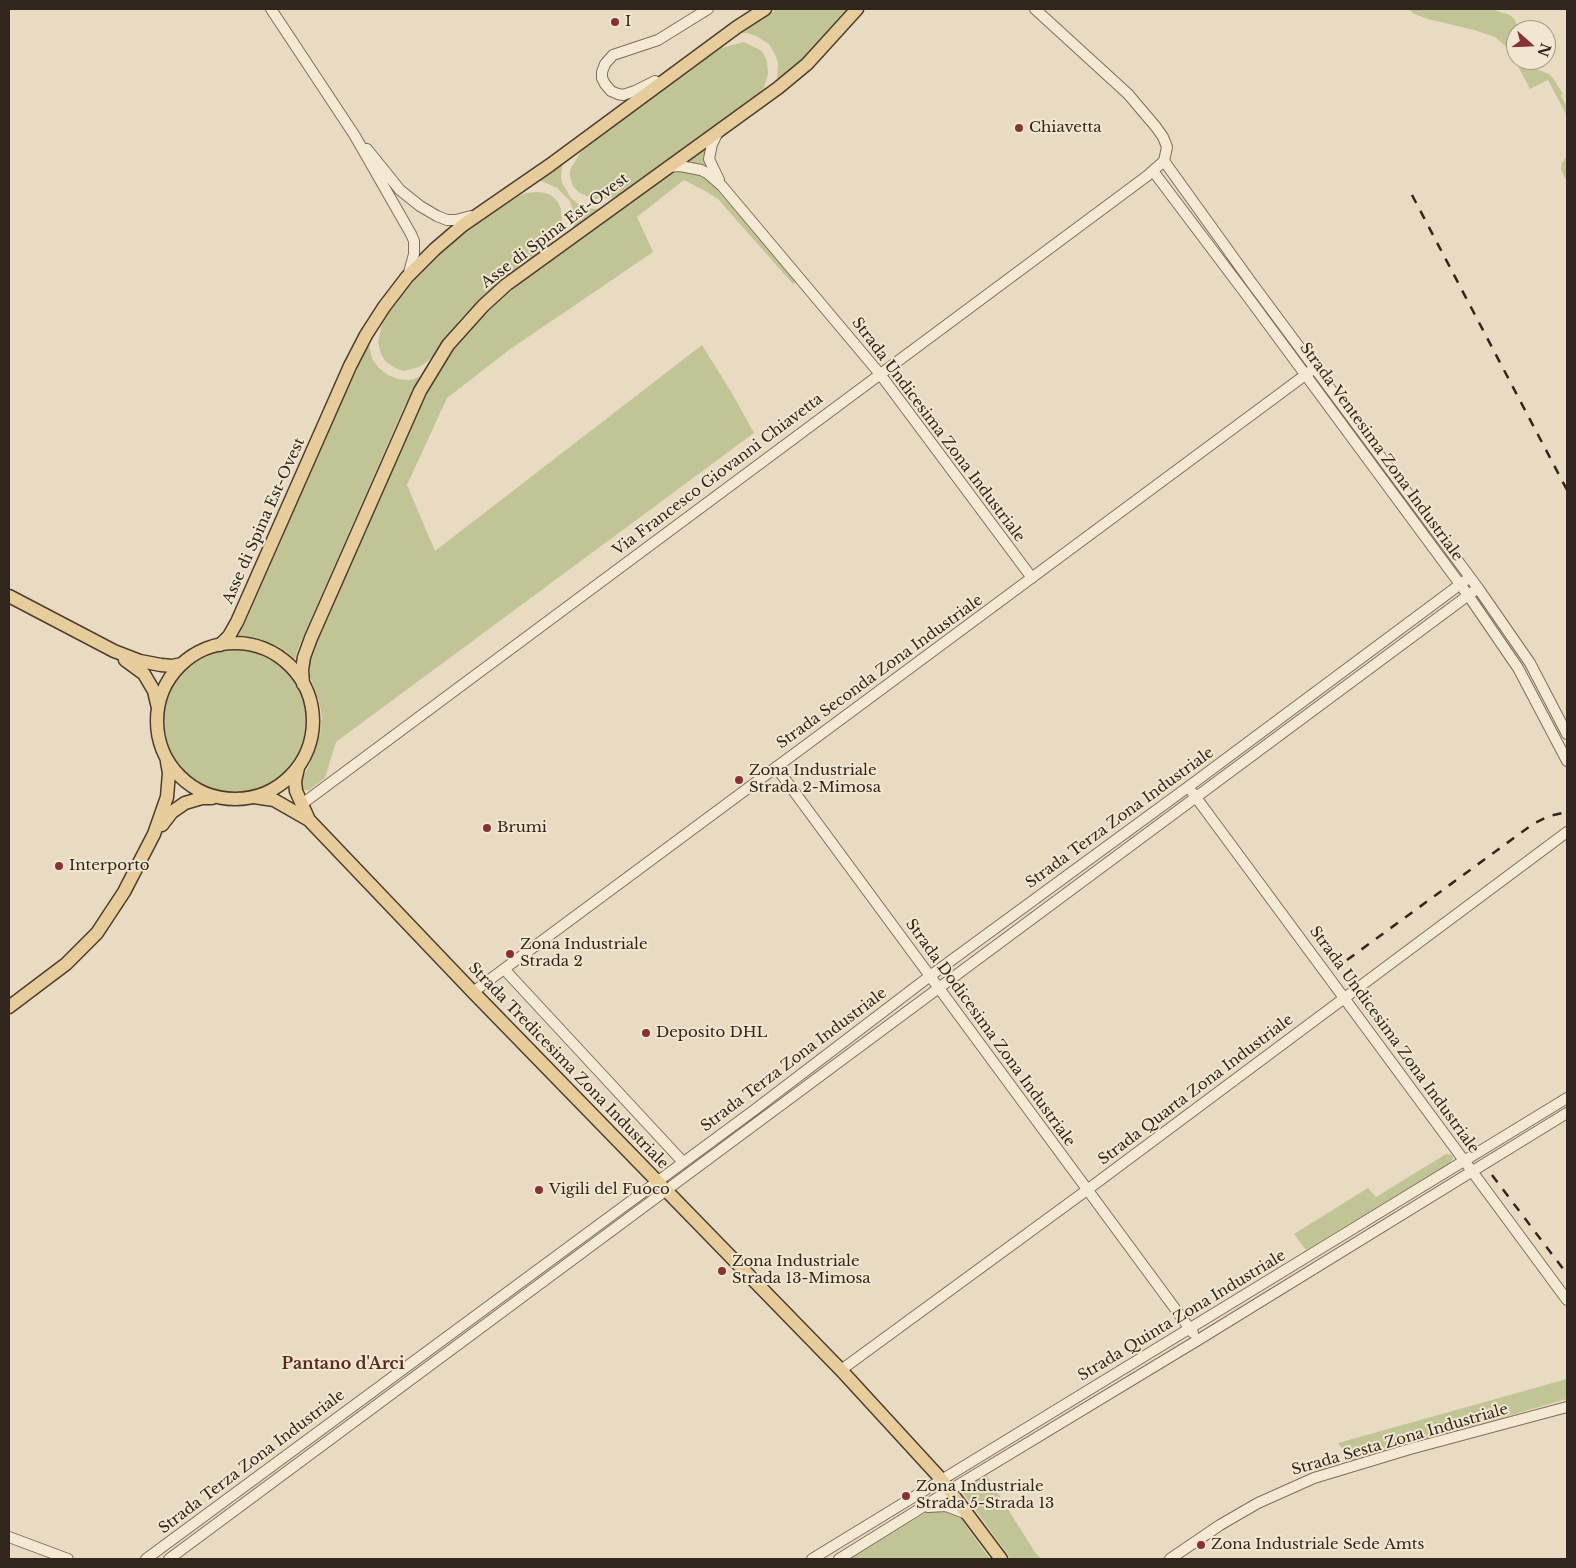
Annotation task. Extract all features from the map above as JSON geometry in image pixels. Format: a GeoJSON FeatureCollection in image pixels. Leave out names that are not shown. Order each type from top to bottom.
{"type":"FeatureCollection","features":[{"type":"Feature","properties":{"kind":"main road","name":"Asse di Spina Est-Ovest"},"geometry":{"type":"LineString","coordinates":[[220,644],[229,636],[237,622],[354,358],[384,307],[407,277],[462,225],[550,165],[765,9]]}},
{"type":"Feature","properties":{"kind":"main road","name":"Asse di Spina Est-Ovest"},"geometry":{"type":"LineString","coordinates":[[303,684],[302,670],[304,657],[311,638],[413,405],[448,345],[471,319],[506,285],[778,88],[807,64],[857,9]]}},
{"type":"Feature","properties":{"kind":"main road"},"geometry":{"type":"LineString","coordinates":[[9,596],[114,651],[140,661],[172,666],[182,664]]}},
{"type":"Feature","properties":{"kind":"main road"},"geometry":{"type":"LineString","coordinates":[[9,1007],[66,964],[97,933],[124,892],[154,834],[165,805],[169,787],[166,758],[158,736],[158,708],[166,684],[182,664],[197,653],[220,644],[245,644],[268,651],[288,665],[303,684],[310,701],[312,725],[309,743],[299,765],[295,781],[296,791],[309,820]]}},
{"type":"Feature","properties":{"kind":"main road"},"geometry":{"type":"LineString","coordinates":[[114,651],[144,674],[154,691],[158,708]]}},
{"type":"Feature","properties":{"kind":"main road"},"geometry":{"type":"LineString","coordinates":[[166,758],[173,769],[186,782],[201,792],[218,798]]}},
{"type":"Feature","properties":{"kind":"main road"},"geometry":{"type":"LineString","coordinates":[[254,797],[277,787],[299,765]]}},
{"type":"Feature","properties":{"kind":"main road"},"geometry":{"type":"LineString","coordinates":[[154,834],[172,812],[185,803],[202,798],[236,799],[254,797],[274,800],[309,820]]}},
{"type":"Feature","properties":{"kind":"main road","name":"Strada Tredicesima Zona Industriale"},"geometry":{"type":"LineString","coordinates":[[309,820],[656,1182],[841,1370],[942,1479],[1001,1559]]}},
{"type":"Feature","properties":{"kind":"street"},"geometry":{"type":"LineString","coordinates":[[271,9],[355,136],[411,234],[414,241],[414,254],[407,277]]}},
{"type":"Feature","properties":{"kind":"street"},"geometry":{"type":"LineString","coordinates":[[708,9],[658,40],[613,55],[605,64],[602,78],[611,91],[624,95],[635,92],[657,80],[688,56],[711,47]]}},
{"type":"Feature","properties":{"kind":"street"},"geometry":{"type":"LineString","coordinates":[[1035,9],[1117,83],[1156,126],[1163,137],[1166,147],[1164,161]]}},
{"type":"Feature","properties":{"kind":"street"},"geometry":{"type":"LineString","coordinates":[[720,130],[712,144],[709,158],[722,186]]}},
{"type":"Feature","properties":{"kind":"street"},"geometry":{"type":"LineString","coordinates":[[355,136],[400,190],[412,201],[437,216],[456,220],[470,217],[487,208]]}},
{"type":"Feature","properties":{"kind":"street","name":"Via Francesco Giovanni Chiavetta"},"geometry":{"type":"LineString","coordinates":[[302,804],[1154,171],[1164,161]]}},
{"type":"Feature","properties":{"kind":"street","name":"Strada Ventesima Zona Industriale"},"geometry":{"type":"LineString","coordinates":[[1164,161],[1251,282],[1478,588],[1530,663],[1567,734]]}},
{"type":"Feature","properties":{"kind":"street"},"geometry":{"type":"LineString","coordinates":[[668,167],[680,166],[701,170],[722,186]]}},
{"type":"Feature","properties":{"kind":"street","name":"Strada Ventesima Zona Industriale"},"geometry":{"type":"LineString","coordinates":[[1154,171],[1460,584],[1518,668],[1567,761]]}},
{"type":"Feature","properties":{"kind":"street","name":"Strada Undicesima Zona Industriale"},"geometry":{"type":"LineString","coordinates":[[722,186],[880,374],[1032,578]]}},
{"type":"Feature","properties":{"kind":"street","name":"Strada Seconda Zona Industriale"},"geometry":{"type":"LineString","coordinates":[[473,992],[1316,368]]}},
{"type":"Feature","properties":{"kind":"street"},"geometry":{"type":"LineString","coordinates":[[1391,491],[1401,483]]}},
{"type":"Feature","properties":{"kind":"street"},"geometry":{"type":"LineString","coordinates":[[1425,537],[1435,530]]}},
{"type":"Feature","properties":{"kind":"street","name":"Strada Terza Zona Industriale"},"geometry":{"type":"LineString","coordinates":[[146,1559],[753,1111],[930,976],[1470,577]]}},
{"type":"Feature","properties":{"kind":"street","name":"Strada Terza Zona Industriale"},"geometry":{"type":"LineString","coordinates":[[169,1559],[1478,588]]}},
{"type":"Feature","properties":{"kind":"street"},"geometry":{"type":"LineString","coordinates":[[1430,607],[1438,618]]}},
{"type":"Feature","properties":{"kind":"street"},"geometry":{"type":"LineString","coordinates":[[1371,652],[1378,662]]}},
{"type":"Feature","properties":{"kind":"street"},"geometry":{"type":"LineString","coordinates":[[1549,728],[1560,721]]}},
{"type":"Feature","properties":{"kind":"street"},"geometry":{"type":"LineString","coordinates":[[1222,762],[1230,772]]}},
{"type":"Feature","properties":{"kind":"street","name":"Strada Dodicesima Zona Industriale"},"geometry":{"type":"LineString","coordinates":[[776,767],[1198,1340]]}},
{"type":"Feature","properties":{"kind":"street","name":"Strada Undicesima Zona Industriale"},"geometry":{"type":"LineString","coordinates":[[1188,787],[1567,1300]]}},
{"type":"Feature","properties":{"kind":"street","name":"Strada Quarta Zona Industriale"},"geometry":{"type":"LineString","coordinates":[[841,1370],[1088,1190],[1567,832]]}},
{"type":"Feature","properties":{"kind":"street"},"geometry":{"type":"LineString","coordinates":[[1046,891],[1054,902]]}},
{"type":"Feature","properties":{"kind":"street"},"geometry":{"type":"LineString","coordinates":[[504,969],[683,1162]]}},
{"type":"Feature","properties":{"kind":"street","name":"Strada Quinta Zona Industriale"},"geometry":{"type":"LineString","coordinates":[[812,1559],[1567,1098]]}},
{"type":"Feature","properties":{"kind":"street"},"geometry":{"type":"LineString","coordinates":[[753,1111],[760,1122]]}},
{"type":"Feature","properties":{"kind":"street","name":"Strada Quinta Zona Industriale"},"geometry":{"type":"LineString","coordinates":[[839,1559],[1567,1113]]}},
{"type":"Feature","properties":{"kind":"street"},"geometry":{"type":"LineString","coordinates":[[1236,1301],[1243,1312]]}},
{"type":"Feature","properties":{"kind":"street"},"geometry":{"type":"LineString","coordinates":[[410,1364],[417,1375]]}},
{"type":"Feature","properties":{"kind":"street","name":"Strada Sesta Zona Industriale"},"geometry":{"type":"LineString","coordinates":[[1170,1559],[1258,1503],[1299,1484],[1410,1449],[1567,1407]]}},
{"type":"Feature","properties":{"kind":"street"},"geometry":{"type":"LineString","coordinates":[[922,1508],[940,1505],[968,1514]]}},
{"type":"Feature","properties":{"kind":"street"},"geometry":{"type":"LineString","coordinates":[[9,1537],[68,1559]]}},
{"type":"Feature","properties":{"kind":"green space"},"geometry":{"type":"Polygon","coordinates":[[[777,9],[850,9],[800,62],[777,81],[778,64],[769,44],[756,36],[740,33],[777,9]]]}},
{"type":"Feature","properties":{"kind":"green space"},"geometry":{"type":"Polygon","coordinates":[[[1409,9],[1491,9],[1510,15],[1514,20],[1506,20],[1506,46],[1495,37],[1414,14],[1409,9]]]}},
{"type":"Feature","properties":{"kind":"green space"},"geometry":{"type":"Polygon","coordinates":[[[744,42],[762,51],[767,61],[768,74],[764,88],[755,97],[621,194],[611,198],[593,199],[578,192],[573,186],[570,170],[585,145],[721,48],[744,42]]]}},
{"type":"Feature","properties":{"kind":"green space"},"geometry":{"type":"Polygon","coordinates":[[[1520,70],[1539,70],[1549,74],[1563,94],[1561,95],[1567,108],[1567,116],[1548,80],[1530,89],[1520,70]]]}},
{"type":"Feature","properties":{"kind":"green space"},"geometry":{"type":"Polygon","coordinates":[[[706,149],[706,165],[708,169],[686,163],[706,149]]]}},
{"type":"Feature","properties":{"kind":"green space"},"geometry":{"type":"Polygon","coordinates":[[[1567,156],[1567,182],[1561,169],[1562,163],[1567,156]]]}},
{"type":"Feature","properties":{"kind":"green space"},"geometry":{"type":"Polygon","coordinates":[[[563,161],[562,183],[571,198],[583,208],[600,209],[573,229],[575,218],[570,201],[557,188],[541,181],[535,181],[563,161]]]}},
{"type":"Feature","properties":{"kind":"green space"},"geometry":{"type":"Polygon","coordinates":[[[688,169],[706,177],[796,281],[793,284],[718,199],[684,180],[637,217],[653,252],[509,350],[447,398],[407,485],[435,551],[702,345],[754,433],[336,742],[325,778],[309,790],[304,790],[301,787],[302,780],[314,754],[320,734],[322,717],[310,677],[310,658],[416,415],[441,367],[469,329],[518,285],[671,174],[688,169]]]}},
{"type":"Feature","properties":{"kind":"green space"},"geometry":{"type":"Polygon","coordinates":[[[537,192],[552,196],[558,202],[561,209],[562,224],[550,245],[513,272],[479,302],[460,320],[431,358],[424,364],[404,371],[386,362],[381,354],[378,342],[382,324],[399,297],[446,248],[478,223],[519,196],[537,192]]]}},
{"type":"Feature","properties":{"kind":"green space"},"geometry":{"type":"Polygon","coordinates":[[[369,344],[372,359],[388,375],[398,379],[409,380],[420,377],[404,407],[297,651],[295,660],[287,652],[275,645],[252,637],[238,636],[369,344]]]}},
{"type":"Feature","properties":{"kind":"green space"},"geometry":{"type":"Polygon","coordinates":[[[235,648],[262,654],[275,660],[286,669],[295,680],[301,693],[307,720],[301,747],[295,760],[286,771],[275,780],[262,786],[235,792],[208,786],[195,780],[184,771],[175,760],[169,747],[163,720],[169,693],[175,680],[184,669],[195,660],[208,654],[235,648]]]}},
{"type":"Feature","properties":{"kind":"green space"},"geometry":{"type":"Polygon","coordinates":[[[1446,1154],[1452,1155],[1453,1159],[1450,1163],[1306,1250],[1294,1234],[1368,1188],[1376,1197],[1446,1154]]]}},
{"type":"Feature","properties":{"kind":"green space"},"geometry":{"type":"Polygon","coordinates":[[[1567,1379],[1567,1399],[1351,1461],[1338,1443],[1567,1379]]]}},
{"type":"Feature","properties":{"kind":"green space"},"geometry":{"type":"Polygon","coordinates":[[[985,1473],[1041,1559],[1011,1559],[963,1493],[964,1488],[968,1484],[985,1473]]]}},
{"type":"Feature","properties":{"kind":"green space"},"geometry":{"type":"Polygon","coordinates":[[[940,1509],[956,1512],[990,1559],[849,1559],[930,1510],[940,1509]]]}},
{"type":"Feature","properties":{"kind":"railway"},"geometry":{"type":"LineString","coordinates":[[1412,195],[1567,490]]}},
{"type":"Feature","properties":{"kind":"railway"},"geometry":{"type":"LineString","coordinates":[[1347,960],[1533,824],[1549,816],[1567,812]]}},
{"type":"Feature","properties":{"kind":"railway"},"geometry":{"type":"LineString","coordinates":[[1492,1175],[1567,1274]]}},
{"type":"Feature","properties":{"kind":"place","name":"I"},"geometry":{"type":"Point","coordinates":[615,22]}},
{"type":"Feature","properties":{"kind":"place","name":"Chiavetta"},"geometry":{"type":"Point","coordinates":[1019,128]}},
{"type":"Feature","properties":{"kind":"place","name":"Zona Industriale Strada 2-Mimosa"},"geometry":{"type":"Point","coordinates":[739,780]}},
{"type":"Feature","properties":{"kind":"place","name":"Brumi"},"geometry":{"type":"Point","coordinates":[487,828]}},
{"type":"Feature","properties":{"kind":"place","name":"Interporto"},"geometry":{"type":"Point","coordinates":[59,866]}},
{"type":"Feature","properties":{"kind":"place","name":"Zona Industriale Strada 2"},"geometry":{"type":"Point","coordinates":[510,954]}},
{"type":"Feature","properties":{"kind":"place","name":"Deposito DHL"},"geometry":{"type":"Point","coordinates":[646,1033]}},
{"type":"Feature","properties":{"kind":"place","name":"Vigili del Fuoco"},"geometry":{"type":"Point","coordinates":[539,1190]}},
{"type":"Feature","properties":{"kind":"place","name":"Zona Industriale Strada 13-Mimosa"},"geometry":{"type":"Point","coordinates":[722,1271]}},
{"type":"Feature","properties":{"kind":"place","name":"Zona Industriale Strada 5-Strada 13"},"geometry":{"type":"Point","coordinates":[906,1496]}},
{"type":"Feature","properties":{"kind":"place","name":"Zona Industriale Sede Amts"},"geometry":{"type":"Point","coordinates":[1201,1545]}},
{"type":"Feature","properties":{"kind":"district","name":"Pantano d'Arci"},"geometry":{"type":"Point","coordinates":[343,1364]}}]}
